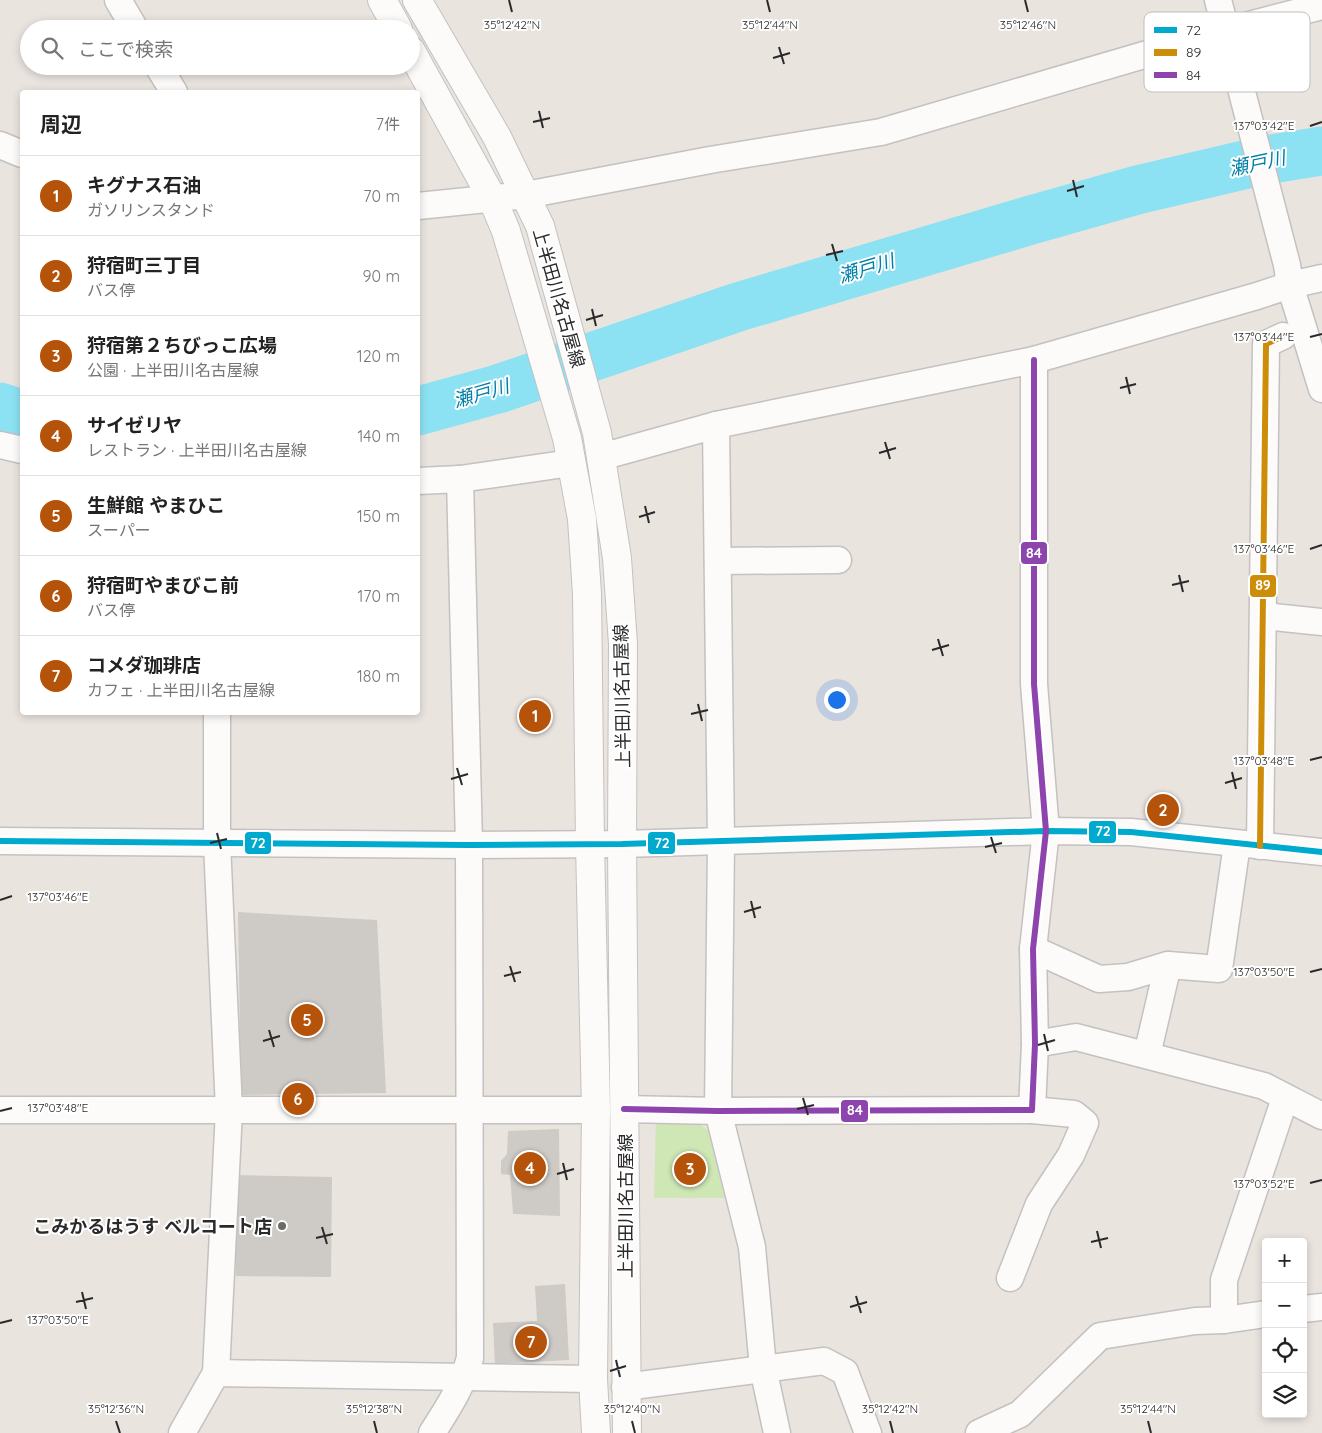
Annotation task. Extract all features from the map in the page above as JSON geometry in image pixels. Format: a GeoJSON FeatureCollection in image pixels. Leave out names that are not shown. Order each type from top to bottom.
{"type":"FeatureCollection","features":[{"type":"Feature","properties":{"kind":"main road"},"geometry":{"type":"LineString","coordinates":[[382,0],[393,20]]}},
{"type":"Feature","properties":{"kind":"main road","name":"上半田川名古屋線"},"geometry":{"type":"LineString","coordinates":[[417,0],[497,137],[540,226],[599,445],[617,558],[623,644],[622,844],[625,1387],[627,1433]]}},
{"type":"Feature","properties":{"kind":"main road","name":"上半田川名古屋線"},"geometry":{"type":"LineString","coordinates":[[420,67],[492,198],[506,231],[569,450],[582,519],[587,594],[596,1110],[593,1379],[596,1433]]}},
{"type":"Feature","properties":{"kind":"street"},"geometry":{"type":"LineString","coordinates":[[118,0],[130,20]]}},
{"type":"Feature","properties":{"kind":"street"},"geometry":{"type":"LineString","coordinates":[[1299,12],[1322,6]]}},
{"type":"Feature","properties":{"kind":"street"},"geometry":{"type":"LineString","coordinates":[[420,206],[526,195],[710,160],[882,132],[1144,55]]}},
{"type":"Feature","properties":{"kind":"street"},"geometry":{"type":"LineString","coordinates":[[164,75],[173,90]]}},
{"type":"Feature","properties":{"kind":"street"},"geometry":{"type":"LineString","coordinates":[[1242,92],[1289,275],[1322,389]]}},
{"type":"Feature","properties":{"kind":"street"},"geometry":{"type":"LineString","coordinates":[[0,144],[20,153]]}},
{"type":"Feature","properties":{"kind":"street"},"geometry":{"type":"LineString","coordinates":[[599,445],[716,425],[1034,360],[1257,296],[1289,275],[1322,278]]}},
{"type":"Feature","properties":{"kind":"street"},"geometry":{"type":"LineString","coordinates":[[1033,949],[1099,979],[1128,977],[1168,965],[1220,969],[1248,845],[1264,616],[1266,344],[1283,336]]}},
{"type":"Feature","properties":{"kind":"street"},"geometry":{"type":"LineString","coordinates":[[1032,1110],[1035,1044],[1033,949],[1046,831],[1034,684],[1034,360]]}},
{"type":"Feature","properties":{"kind":"street"},"geometry":{"type":"LineString","coordinates":[[716,425],[721,842],[718,1111],[752,1247],[763,1368],[777,1433]]}},
{"type":"Feature","properties":{"kind":"street"},"geometry":{"type":"LineString","coordinates":[[0,445],[20,450]]}},
{"type":"Feature","properties":{"kind":"street"},"geometry":{"type":"LineString","coordinates":[[420,481],[460,479],[569,450]]}},
{"type":"Feature","properties":{"kind":"street"},"geometry":{"type":"LineString","coordinates":[[432,1433],[454,1398],[470,1358],[469,845],[460,479]]}},
{"type":"Feature","properties":{"kind":"street"},"geometry":{"type":"LineString","coordinates":[[718,561],[838,560]]}},
{"type":"Feature","properties":{"kind":"street"},"geometry":{"type":"LineString","coordinates":[[1264,616],[1322,622]]}},
{"type":"Feature","properties":{"kind":"street"},"geometry":{"type":"LineString","coordinates":[[182,1433],[216,1373],[229,1110],[217,843],[217,715]]}},
{"type":"Feature","properties":{"kind":"street"},"geometry":{"type":"LineString","coordinates":[[0,841],[469,845],[622,844],[1046,831],[1131,832],[1322,852]]}},
{"type":"Feature","properties":{"kind":"street"},"geometry":{"type":"LineString","coordinates":[[1148,1055],[1168,965]]}},
{"type":"Feature","properties":{"kind":"street"},"geometry":{"type":"LineString","coordinates":[[1035,1044],[1076,1036],[1264,1086],[1322,1116]]}},
{"type":"Feature","properties":{"kind":"street"},"geometry":{"type":"LineString","coordinates":[[1224,1320],[1224,1280],[1285,1098]]}},
{"type":"Feature","properties":{"kind":"street"},"geometry":{"type":"LineString","coordinates":[[624,1109],[718,1111],[1032,1110],[1074,1114],[1085,1123],[1071,1155],[1039,1204],[1010,1278]]}},
{"type":"Feature","properties":{"kind":"street"},"geometry":{"type":"LineString","coordinates":[[0,1110],[596,1110]]}},
{"type":"Feature","properties":{"kind":"street"},"geometry":{"type":"LineString","coordinates":[[1307,1309],[1322,1307]]}},
{"type":"Feature","properties":{"kind":"street"},"geometry":{"type":"LineString","coordinates":[[979,1433],[1024,1423],[1100,1336],[1195,1321],[1224,1320],[1262,1315]]}},
{"type":"Feature","properties":{"kind":"street"},"geometry":{"type":"LineString","coordinates":[[625,1387],[824,1360],[845,1372],[868,1433]]}},
{"type":"Feature","properties":{"kind":"street"},"geometry":{"type":"LineString","coordinates":[[216,1373],[593,1379]]}},
{"type":"Feature","properties":{"kind":"green space"},"geometry":{"type":"Polygon","coordinates":[[[656,1117],[695,1121],[721,1140],[727,1198],[654,1198],[656,1117]]]}},
{"type":"Feature","properties":{"kind":"building"},"geometry":{"type":"Polygon","coordinates":[[[238,912],[377,920],[386,1093],[241,1095],[238,912]]]}},
{"type":"Feature","properties":{"kind":"building"},"geometry":{"type":"Polygon","coordinates":[[[559,1129],[560,1216],[513,1214],[510,1175],[501,1174],[501,1161],[507,1154],[508,1131],[559,1129]]]}},
{"type":"Feature","properties":{"kind":"building"},"geometry":{"type":"Polygon","coordinates":[[[235,1175],[332,1177],[331,1277],[236,1276],[235,1175]]]}},
{"type":"Feature","properties":{"kind":"building"},"geometry":{"type":"Polygon","coordinates":[[[565,1284],[569,1360],[495,1364],[493,1323],[537,1321],[535,1286],[565,1284]]]}},
{"type":"Feature","properties":{"kind":"waterway","name":"瀬戸川"},"geometry":{"type":"LineString","coordinates":[[420,410],[498,389],[738,307],[1031,220],[1137,190],[1265,160],[1322,151]]}},
{"type":"Feature","properties":{"kind":"waterway","name":"瀬戸川"},"geometry":{"type":"LineString","coordinates":[[0,407],[20,413]]}},
{"type":"Feature","properties":{"kind":"transit line","name":"89"},"geometry":{"type":"LineString","coordinates":[[1260,846],[1266,344],[1283,336]]}},
{"type":"Feature","properties":{"kind":"transit line","name":"84"},"geometry":{"type":"LineString","coordinates":[[624,1109],[718,1111],[1032,1110],[1035,1044],[1033,949],[1046,831],[1034,684],[1034,360]]}},
{"type":"Feature","properties":{"kind":"transit line","name":"72"},"geometry":{"type":"LineString","coordinates":[[0,841],[469,845],[622,844],[1046,831],[1131,832],[1322,852]]}},
{"type":"Feature","properties":{"kind":"place","name":"キグナス石油"},"geometry":{"type":"Point","coordinates":[535,716]}},
{"type":"Feature","properties":{"kind":"place","name":"狩宿町三丁目"},"geometry":{"type":"Point","coordinates":[1163,810]}},
{"type":"Feature","properties":{"kind":"place","name":"生鮮館 やまひこ"},"geometry":{"type":"Point","coordinates":[307,1020]}},
{"type":"Feature","properties":{"kind":"place","name":"狩宿町やまびこ前"},"geometry":{"type":"Point","coordinates":[298,1099]}},
{"type":"Feature","properties":{"kind":"place","name":"サイゼリヤ"},"geometry":{"type":"Point","coordinates":[530,1168]}},
{"type":"Feature","properties":{"kind":"place","name":"狩宿第２ちびっこ広場"},"geometry":{"type":"Point","coordinates":[690,1169]}},
{"type":"Feature","properties":{"kind":"place","name":"こみかるはうす ベルコート店"},"geometry":{"type":"Point","coordinates":[282,1226]}},
{"type":"Feature","properties":{"kind":"place","name":"コメダ珈琲店"},"geometry":{"type":"Point","coordinates":[531,1342]}}]}
